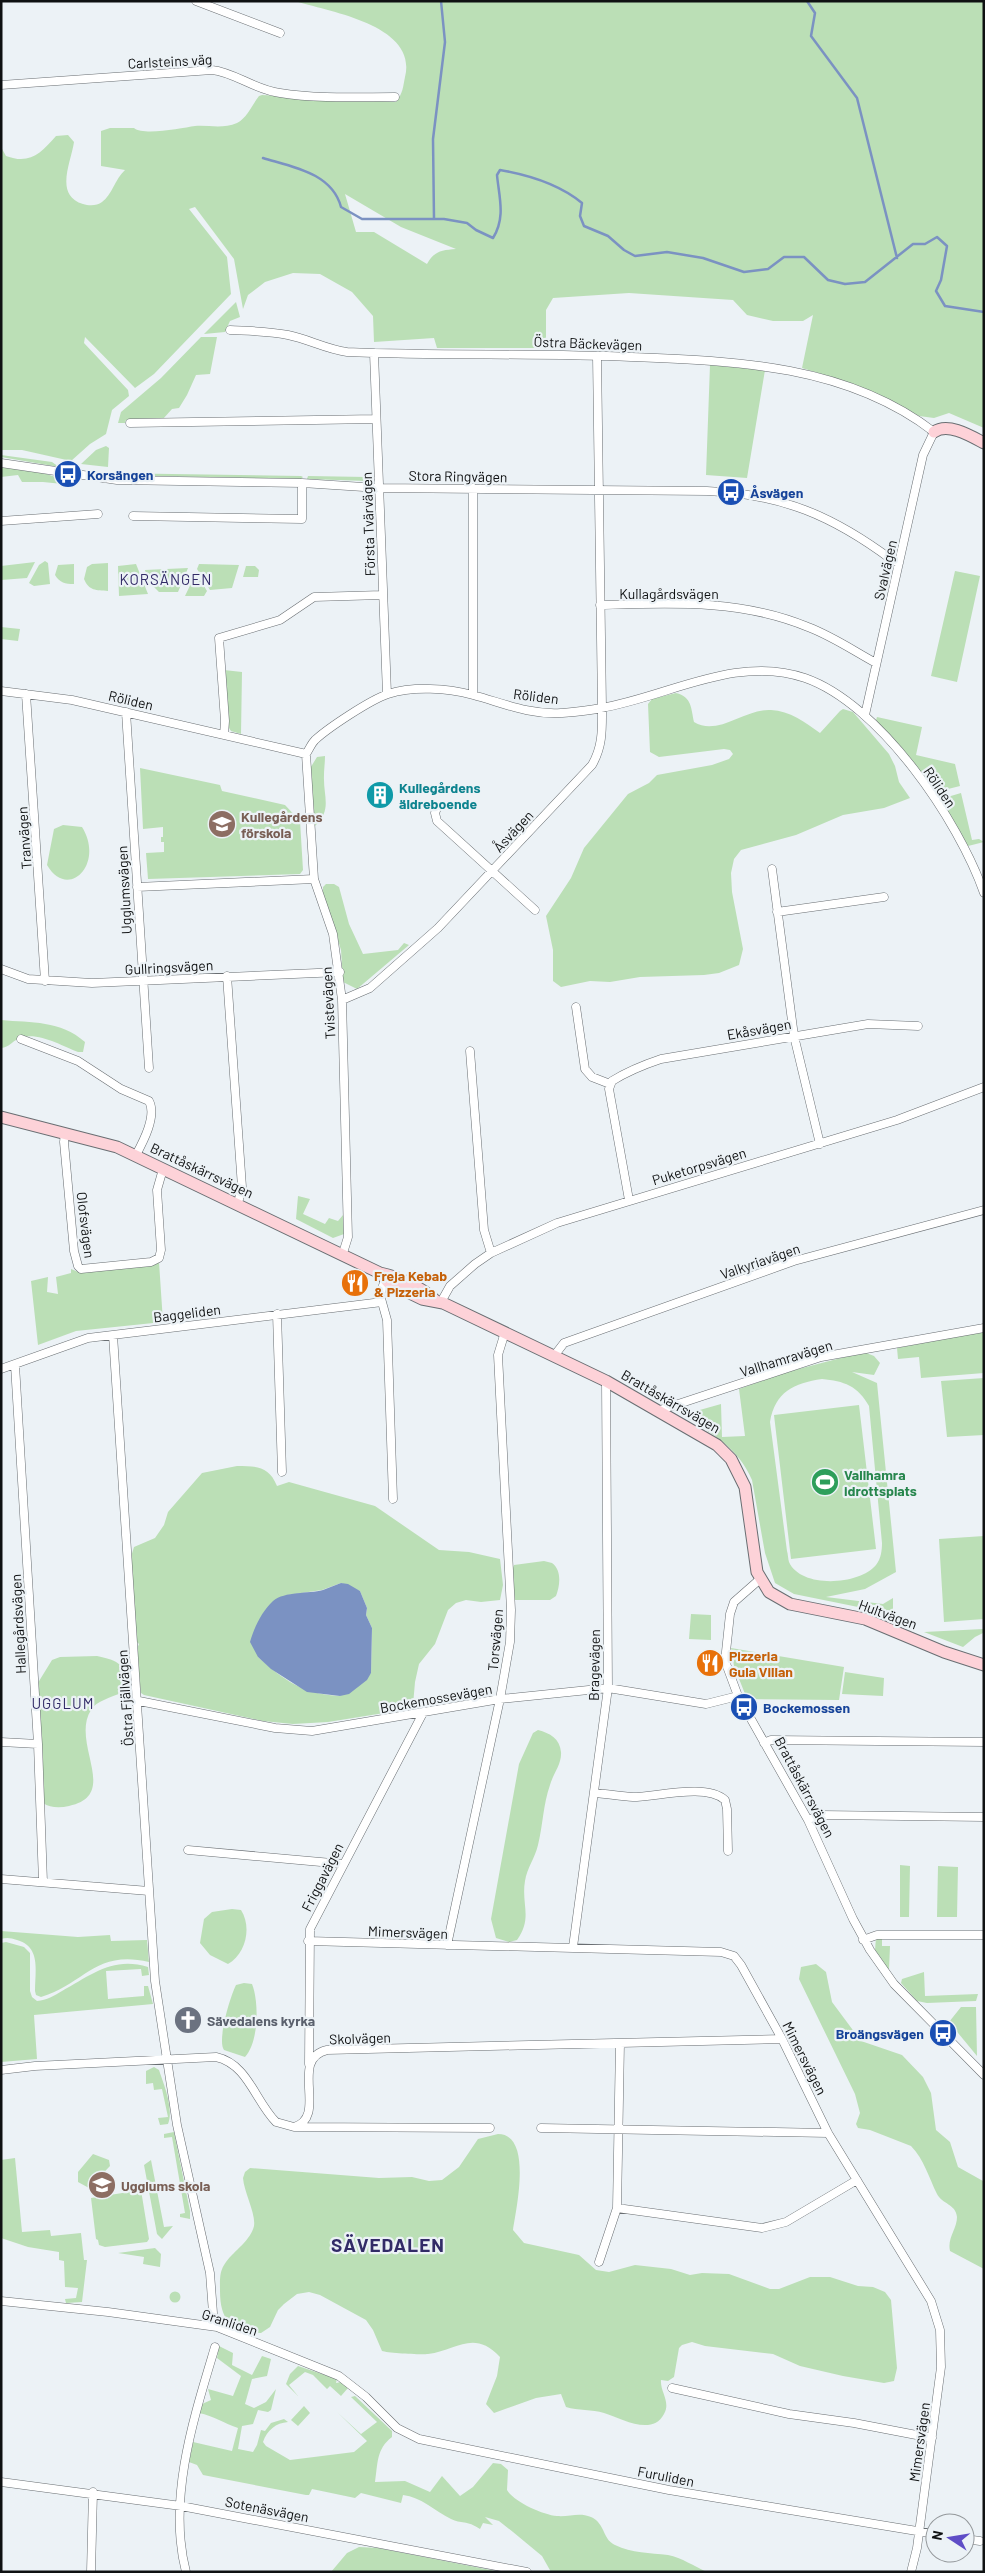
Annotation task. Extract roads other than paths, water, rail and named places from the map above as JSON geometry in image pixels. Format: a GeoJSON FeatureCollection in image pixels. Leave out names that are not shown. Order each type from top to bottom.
{"type":"FeatureCollection","features":[{"type":"Feature","properties":{"kind":"street"},"geometry":{"type":"LineString","coordinates":[[196,1],[280,33]]}},
{"type":"Feature","properties":{"kind":"street","name":"Carlsteins väg"},"geometry":{"type":"LineString","coordinates":[[1,85],[212,70],[226,72],[255,87],[281,94],[395,98]]}},
{"type":"Feature","properties":{"kind":"street","name":"Östra Bäckevägen"},"geometry":{"type":"LineString","coordinates":[[230,330],[260,330],[288,335],[336,350],[374,353],[597,356],[723,361],[798,371],[836,382],[873,396],[910,415],[934,432]]}},
{"type":"Feature","properties":{"kind":"street","name":"Första Tvärvägen"},"geometry":{"type":"LineString","coordinates":[[374,353],[387,694]]}},
{"type":"Feature","properties":{"kind":"street","name":"Åsvägen"},"geometry":{"type":"LineString","coordinates":[[342,1000],[358,995],[386,976],[438,928],[592,765],[602,744],[597,356]]}},
{"type":"Feature","properties":{"kind":"street"},"geometry":{"type":"LineString","coordinates":[[130,422],[376,419]]}},
{"type":"Feature","properties":{"kind":"street"},"geometry":{"type":"LineString","coordinates":[[934,432],[943,428],[955,430],[984,443]]}},
{"type":"Feature","properties":{"kind":"street","name":"Svalvägen"},"geometry":{"type":"LineString","coordinates":[[865,715],[923,455],[934,432]]}},
{"type":"Feature","properties":{"kind":"street","name":"Stora Ringvägen"},"geometry":{"type":"LineString","coordinates":[[1,463],[117,480],[302,483],[379,488],[719,491],[776,499],[829,519],[899,563]]}},
{"type":"Feature","properties":{"kind":"street"},"geometry":{"type":"LineString","coordinates":[[132,516],[302,519],[302,483]]}},
{"type":"Feature","properties":{"kind":"street"},"geometry":{"type":"LineString","coordinates":[[473,695],[474,488]]}},
{"type":"Feature","properties":{"kind":"street"},"geometry":{"type":"LineString","coordinates":[[1,521],[98,514]]}},
{"type":"Feature","properties":{"kind":"street"},"geometry":{"type":"LineString","coordinates":[[224,735],[225,721],[219,638],[280,620],[314,597],[382,595]]}},
{"type":"Feature","properties":{"kind":"street","name":"Kullagårdsvägen"},"geometry":{"type":"LineString","coordinates":[[600,605],[705,603],[763,612],[810,628],[876,663]]}},
{"type":"Feature","properties":{"kind":"street","name":"Röliden"},"geometry":{"type":"LineString","coordinates":[[1,691],[72,700],[306,754],[314,741],[348,717],[387,694],[408,691],[445,690],[473,695],[514,708],[540,713],[602,708],[721,676],[760,672],[804,677],[847,700],[865,715],[908,762],[935,800],[971,861],[984,893]]}},
{"type":"Feature","properties":{"kind":"street","name":"Tranvägen"},"geometry":{"type":"LineString","coordinates":[[26,694],[45,980]]}},
{"type":"Feature","properties":{"kind":"street","name":"Ugglumsvägen"},"geometry":{"type":"LineString","coordinates":[[126,712],[149,1068]]}},
{"type":"Feature","properties":{"kind":"street","name":"Tvistevägen"},"geometry":{"type":"LineString","coordinates":[[306,754],[314,879],[333,934],[340,972],[348,1237],[343,1253]]}},
{"type":"Feature","properties":{"kind":"street"},"geometry":{"type":"LineString","coordinates":[[437,808],[435,812],[437,821],[535,910]]}},
{"type":"Feature","properties":{"kind":"street"},"geometry":{"type":"LineString","coordinates":[[772,869],[794,1036],[820,1144]]}},
{"type":"Feature","properties":{"kind":"street"},"geometry":{"type":"LineString","coordinates":[[137,887],[314,879]]}},
{"type":"Feature","properties":{"kind":"street"},"geometry":{"type":"LineString","coordinates":[[777,912],[884,897]]}},
{"type":"Feature","properties":{"kind":"street","name":"Gullringsvägen"},"geometry":{"type":"LineString","coordinates":[[1,969],[12,975],[45,980],[92,983],[340,972]]}},
{"type":"Feature","properties":{"kind":"street"},"geometry":{"type":"LineString","coordinates":[[227,976],[242,1187],[238,1203]]}},
{"type":"Feature","properties":{"kind":"street"},"geometry":{"type":"LineString","coordinates":[[576,1007],[585,1069],[592,1077],[610,1084],[629,1200]]}},
{"type":"Feature","properties":{"kind":"street","name":"Ekåsvägen"},"geometry":{"type":"LineString","coordinates":[[610,1084],[639,1066],[661,1059],[868,1024],[918,1026]]}},
{"type":"Feature","properties":{"kind":"street"},"geometry":{"type":"LineString","coordinates":[[21,1040],[78,1061],[121,1089],[149,1101],[151,1112],[149,1124],[136,1156]]}},
{"type":"Feature","properties":{"kind":"street"},"geometry":{"type":"LineString","coordinates":[[470,1051],[484,1230],[491,1253]]}},
{"type":"Feature","properties":{"kind":"street","name":"Puketorpsvägen"},"geometry":{"type":"LineString","coordinates":[[439,1301],[460,1275],[491,1253],[557,1223],[897,1120],[984,1087]]}},
{"type":"Feature","properties":{"kind":"street","name":"Brattåskärrsvägen"},"geometry":{"type":"LineString","coordinates":[[1,1117],[107,1144],[136,1156],[343,1253],[384,1275],[429,1294],[439,1301],[606,1381],[717,1445],[737,1469],[745,1487],[760,1580],[734,1602],[730,1614],[725,1662],[738,1696],[808,1820],[863,1940],[894,1984],[984,2075]]}},
{"type":"Feature","properties":{"kind":"street","name":"Olofsvägen"},"geometry":{"type":"LineString","coordinates":[[66,1133],[64,1142],[74,1251],[78,1266],[81,1268],[151,1262],[159,1258],[161,1250],[157,1190],[163,1169]]}},
{"type":"Feature","properties":{"kind":"street","name":"Valkyriavägen"},"geometry":{"type":"LineString","coordinates":[[554,1356],[564,1343],[794,1261],[984,1210]]}},
{"type":"Feature","properties":{"kind":"street"},"geometry":{"type":"LineString","coordinates":[[384,1275],[381,1288],[382,1302],[387,1320],[393,1500]]}},
{"type":"Feature","properties":{"kind":"street","name":"Baggeliden"},"geometry":{"type":"LineString","coordinates":[[1,1369],[88,1338],[382,1302]]}},
{"type":"Feature","properties":{"kind":"street"},"geometry":{"type":"LineString","coordinates":[[277,1314],[282,1472]]}},
{"type":"Feature","properties":{"kind":"street","name":"Vallhamravägen"},"geometry":{"type":"LineString","coordinates":[[657,1411],[820,1357],[984,1328]]}},
{"type":"Feature","properties":{"kind":"street","name":"Torsvägen"},"geometry":{"type":"LineString","coordinates":[[447,1945],[509,1649],[511,1610],[498,1355],[505,1332]]}},
{"type":"Feature","properties":{"kind":"street","name":"Östra Fjällvägen"},"geometry":{"type":"LineString","coordinates":[[113,1335],[155,1981],[177,2125],[210,2273],[213,2313],[210,2325]]}},
{"type":"Feature","properties":{"kind":"street","name":"Hallegårdsvägen"},"geometry":{"type":"LineString","coordinates":[[16,1365],[38,1744],[43,1882]]}},
{"type":"Feature","properties":{"kind":"street","name":"Bragevägen"},"geometry":{"type":"LineString","coordinates":[[573,1947],[608,1688],[606,1381]]}},
{"type":"Feature","properties":{"kind":"street","name":"Hultvägen"},"geometry":{"type":"LineString","coordinates":[[760,1580],[769,1592],[786,1602],[864,1619],[944,1652],[984,1665]]}},
{"type":"Feature","properties":{"kind":"street","name":"Bockemossevägen"},"geometry":{"type":"LineString","coordinates":[[138,1702],[294,1731],[312,1731],[500,1699],[608,1688],[706,1704],[738,1696]]}},
{"type":"Feature","properties":{"kind":"street","name":"Friggavägen"},"geometry":{"type":"LineString","coordinates":[[309,2069],[308,1941],[310,1929],[423,1713]]}},
{"type":"Feature","properties":{"kind":"street"},"geometry":{"type":"LineString","coordinates":[[764,1742],[771,1740],[984,1742]]}},
{"type":"Feature","properties":{"kind":"street"},"geometry":{"type":"LineString","coordinates":[[1,1742],[38,1744]]}},
{"type":"Feature","properties":{"kind":"street"},"geometry":{"type":"LineString","coordinates":[[594,1793],[633,1796],[672,1793],[717,1795],[725,1800],[726,1804],[728,1851]]}},
{"type":"Feature","properties":{"kind":"street"},"geometry":{"type":"LineString","coordinates":[[808,1820],[821,1815],[984,1817]]}},
{"type":"Feature","properties":{"kind":"street"},"geometry":{"type":"LineString","coordinates":[[188,1850],[343,1864]]}},
{"type":"Feature","properties":{"kind":"street"},"geometry":{"type":"LineString","coordinates":[[1,1879],[149,1891]]}},
{"type":"Feature","properties":{"kind":"street"},"geometry":{"type":"LineString","coordinates":[[863,1940],[878,1935],[984,1935]]}},
{"type":"Feature","properties":{"kind":"street","name":"Mimersvägen"},"geometry":{"type":"LineString","coordinates":[[308,1941],[573,1947],[729,1953],[741,1965],[782,2039],[828,2133],[932,2301],[938,2318],[941,2360],[919,2531],[911,2572]]}},
{"type":"Feature","properties":{"kind":"street","name":"Skolvägen"},"geometry":{"type":"LineString","coordinates":[[309,2069],[316,2055],[327,2050],[782,2039]]}},
{"type":"Feature","properties":{"kind":"street"},"geometry":{"type":"LineString","coordinates":[[600,2262],[616,2208],[620,2043]]}},
{"type":"Feature","properties":{"kind":"street"},"geometry":{"type":"LineString","coordinates":[[1,2070],[35,2066],[198,2056],[228,2060],[242,2073],[276,2122],[294,2127],[490,2128]]}},
{"type":"Feature","properties":{"kind":"street"},"geometry":{"type":"LineString","coordinates":[[294,2127],[303,2122],[308,2113],[309,2069]]}},
{"type":"Feature","properties":{"kind":"street"},"geometry":{"type":"LineString","coordinates":[[542,2128],[828,2133]]}},
{"type":"Feature","properties":{"kind":"street"},"geometry":{"type":"LineString","coordinates":[[616,2208],[762,2228],[786,2222],[857,2180]]}},
{"type":"Feature","properties":{"kind":"street","name":"Granliden"},"geometry":{"type":"LineString","coordinates":[[1,2301],[210,2325],[339,2376],[366,2397],[397,2428]]}},
{"type":"Feature","properties":{"kind":"street"},"geometry":{"type":"LineString","coordinates":[[186,2572],[181,2506],[188,2452],[215,2348]]}},
{"type":"Feature","properties":{"kind":"street"},"geometry":{"type":"LineString","coordinates":[[672,2388],[789,2414],[854,2423],[932,2438]]}},
{"type":"Feature","properties":{"kind":"street","name":"Furuliden"},"geometry":{"type":"LineString","coordinates":[[397,2428],[425,2440],[669,2490],[925,2532]]}},
{"type":"Feature","properties":{"kind":"street","name":"Sotenäsvägen"},"geometry":{"type":"LineString","coordinates":[[2,2484],[93,2492],[181,2506],[527,2572]]}},
{"type":"Feature","properties":{"kind":"street"},"geometry":{"type":"LineString","coordinates":[[91,2572],[93,2492]]}},
{"type":"Feature","properties":{"kind":"street"},"geometry":{"type":"LineString","coordinates":[[975,2540],[980,2541]]}},
{"type":"Feature","properties":{"kind":"water"},"geometry":{"type":"Polygon","coordinates":[[[341,1583],[348,1584],[360,1591],[367,1608],[366,1615],[372,1628],[371,1673],[367,1680],[349,1694],[340,1696],[307,1692],[271,1669],[258,1657],[250,1642],[259,1620],[273,1601],[290,1594],[323,1590],[341,1583]]]}},
{"type":"Feature","properties":{"kind":"waterway"},"geometry":{"type":"LineString","coordinates":[[434,219],[433,139],[445,42],[441,1]]}},
{"type":"Feature","properties":{"kind":"waterway"},"geometry":{"type":"LineString","coordinates":[[807,1],[815,13],[811,36],[857,98],[897,258]]}},
{"type":"Feature","properties":{"kind":"waterway"},"geometry":{"type":"LineString","coordinates":[[263,158],[298,168],[320,179],[329,186],[341,207],[362,219],[444,219],[467,223],[476,230],[493,238],[501,215],[497,175],[500,170],[511,172],[543,181],[573,196],[582,203],[580,216],[584,226],[608,236],[624,250],[635,256],[667,252],[703,258],[744,272],[768,269],[784,257],[804,257],[828,280],[845,284],[865,282],[913,244],[925,244],[937,237],[947,246],[941,280],[936,291],[945,306],[984,312]]}},
{"type":"Feature","properties":{"kind":"place","name":"Korsängen"},"geometry":{"type":"Point","coordinates":[68,474]}},
{"type":"Feature","properties":{"kind":"place","name":"Åsvägen"},"geometry":{"type":"Point","coordinates":[731,492]}},
{"type":"Feature","properties":{"kind":"place","name":"Kullegårdens äldreboende"},"geometry":{"type":"Point","coordinates":[380,795]}},
{"type":"Feature","properties":{"kind":"place","name":"Kullegårdens förskola"},"geometry":{"type":"Point","coordinates":[222,824]}},
{"type":"Feature","properties":{"kind":"place","name":"Freja Kebab & Pizzeria"},"geometry":{"type":"Point","coordinates":[355,1283]}},
{"type":"Feature","properties":{"kind":"place","name":"Vallhamra idrottsplats"},"geometry":{"type":"Point","coordinates":[825,1482]}},
{"type":"Feature","properties":{"kind":"place","name":"Pizzeria Gula Villan"},"geometry":{"type":"Point","coordinates":[710,1663]}},
{"type":"Feature","properties":{"kind":"place","name":"Bockemossen"},"geometry":{"type":"Point","coordinates":[744,1707]}},
{"type":"Feature","properties":{"kind":"place","name":"Sävedalens kyrka"},"geometry":{"type":"Point","coordinates":[188,2020]}},
{"type":"Feature","properties":{"kind":"place","name":"Broängsvägen"},"geometry":{"type":"Point","coordinates":[943,2033]}},
{"type":"Feature","properties":{"kind":"place","name":"Ugglums skola"},"geometry":{"type":"Point","coordinates":[102,2185]}},
{"type":"Feature","properties":{"kind":"district","name":"KORSÄNGEN"},"geometry":{"type":"Point","coordinates":[166,579]}},
{"type":"Feature","properties":{"kind":"district","name":"UGGLUM"},"geometry":{"type":"Point","coordinates":[63,1703]}},
{"type":"Feature","properties":{"kind":"district","name":"SÄVEDALEN"},"geometry":{"type":"Point","coordinates":[388,2244]}}]}
